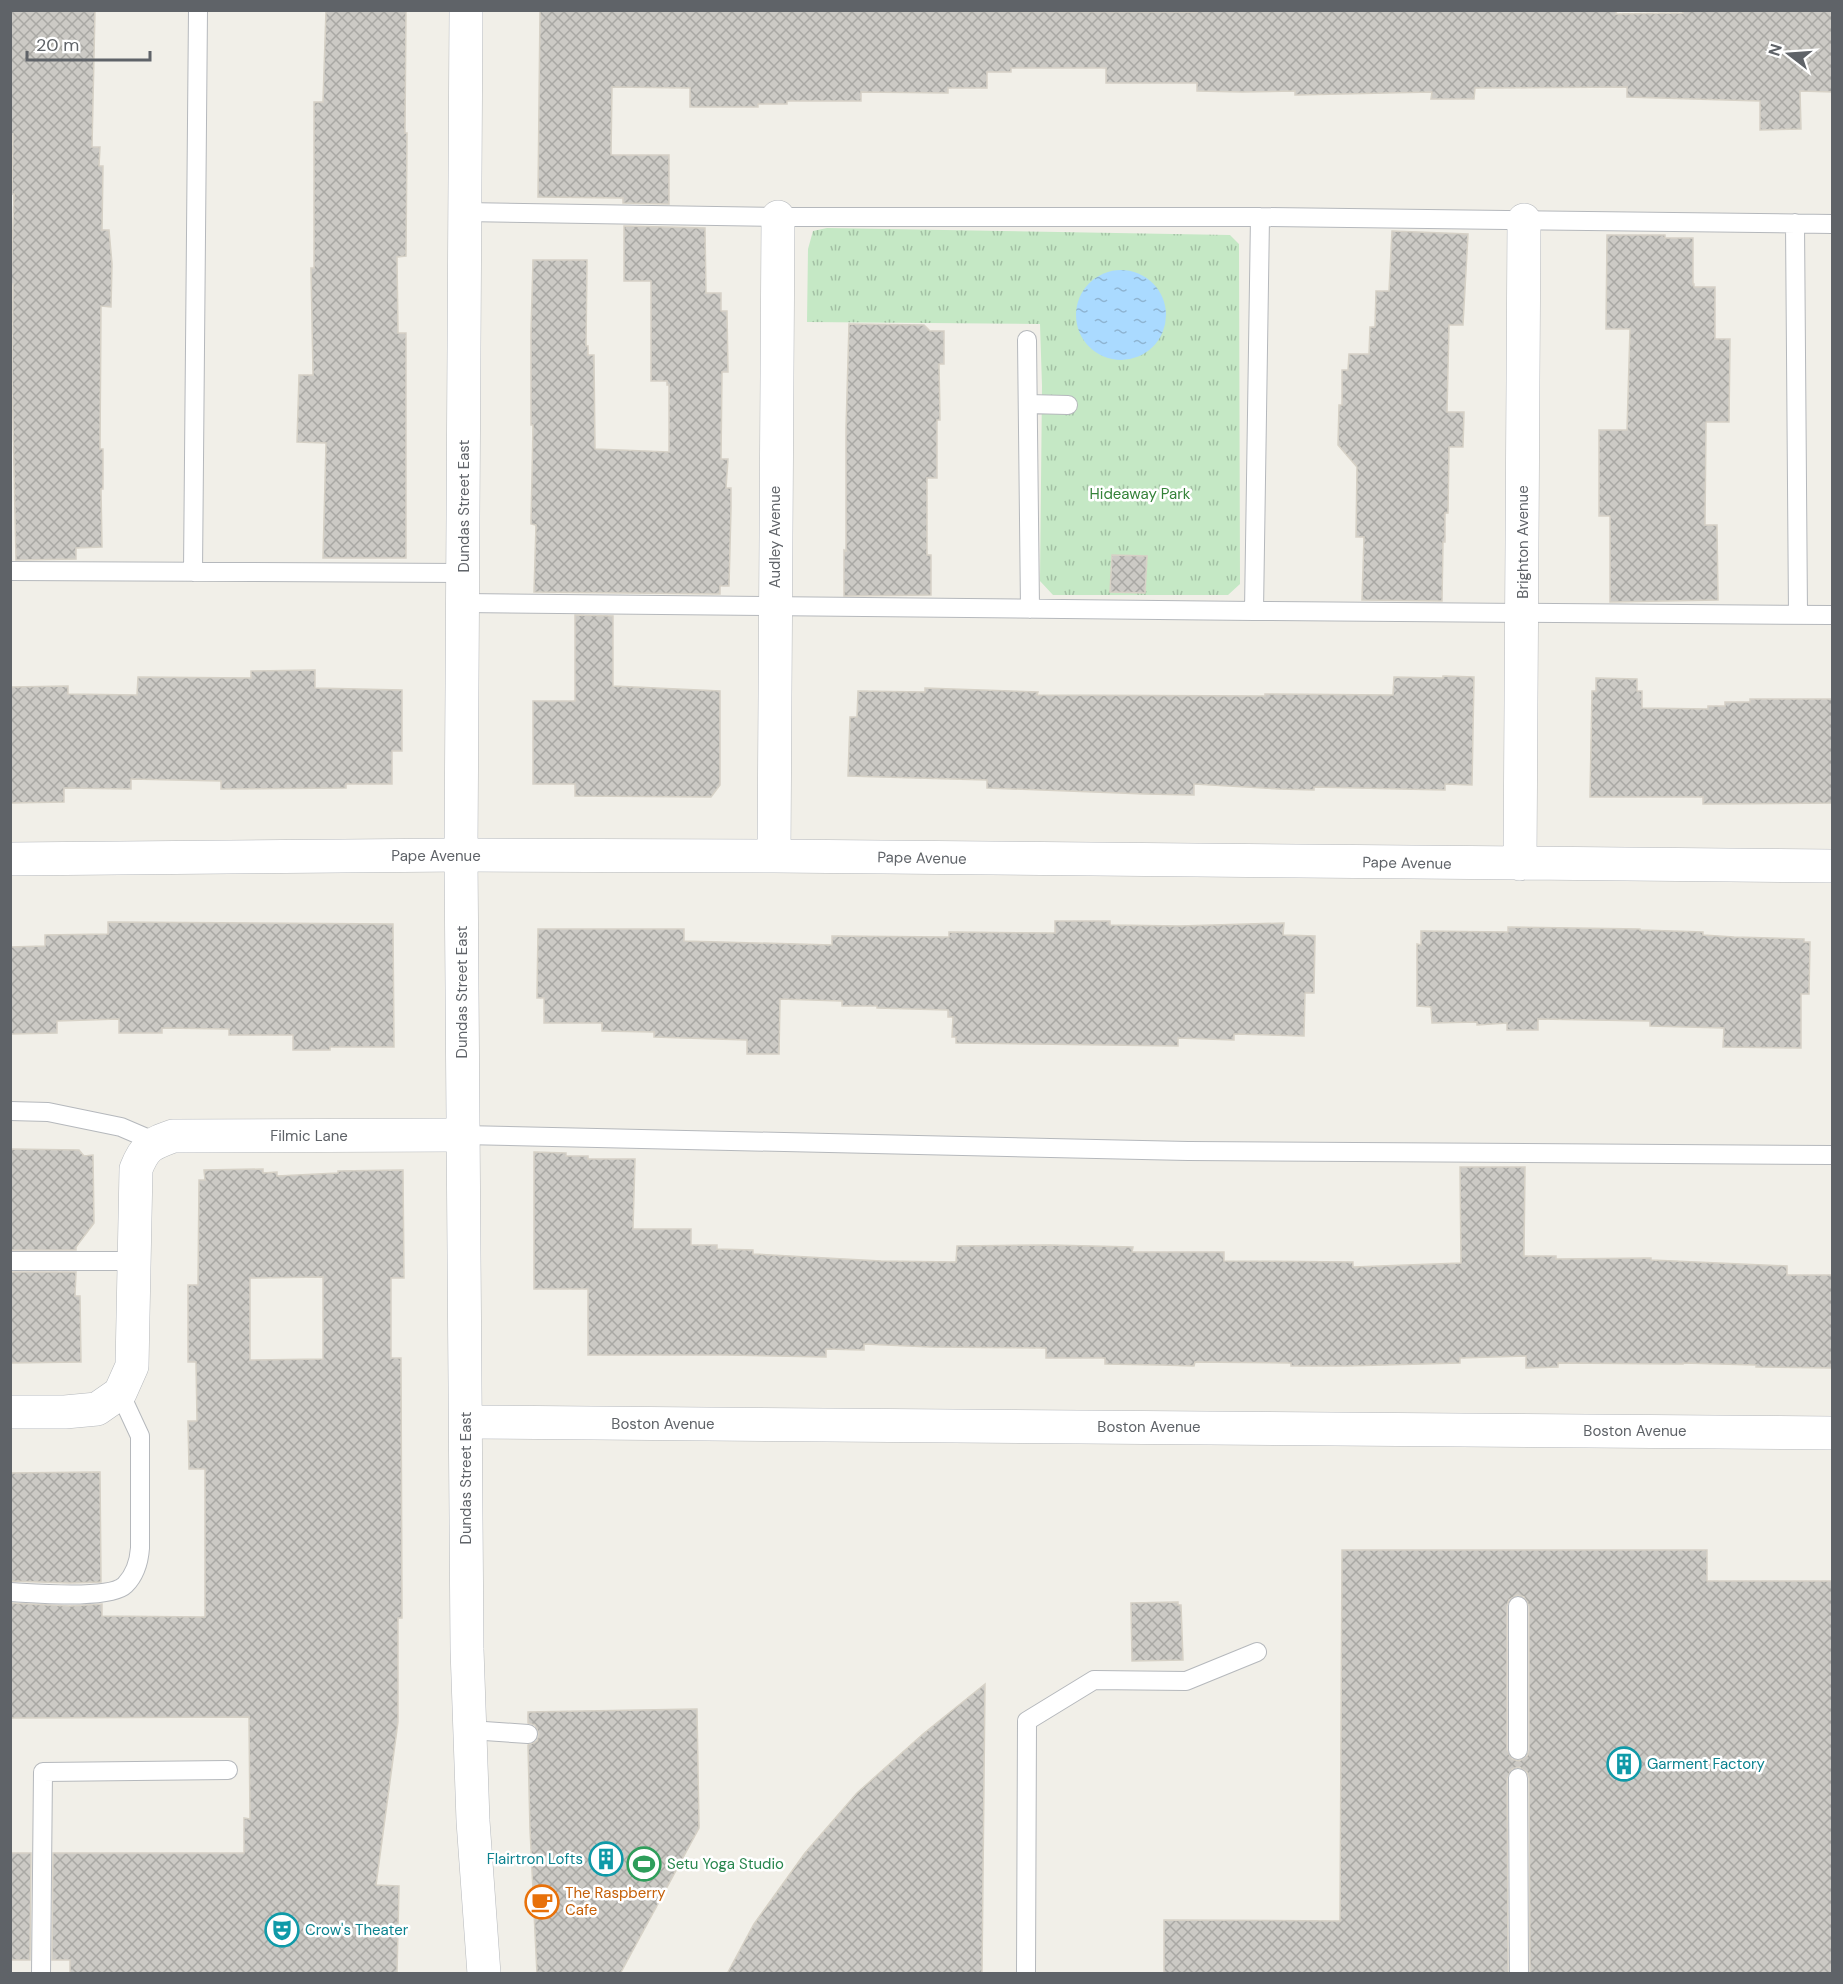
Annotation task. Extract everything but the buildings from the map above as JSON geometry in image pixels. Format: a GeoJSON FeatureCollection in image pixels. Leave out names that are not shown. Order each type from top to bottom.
{"type":"FeatureCollection","features":[{"type":"Feature","properties":{"kind":"street","name":"Dundas Street East"},"geometry":{"type":"LineString","coordinates":[[466,10],[461,855],[467,1648],[473,1821],[484,1974]]}},
{"type":"Feature","properties":{"kind":"street","name":"Audley Avenue"},"geometry":{"type":"LineString","coordinates":[[774,856],[778,217]]}},
{"type":"Feature","properties":{"kind":"street","name":"Brighton Avenue"},"geometry":{"type":"LineString","coordinates":[[1520,864],[1524,220]]}},
{"type":"Feature","properties":{"kind":"street","name":"Pape Avenue"},"geometry":{"type":"LineString","coordinates":[[10,859],[461,855],[774,856],[1833,866]]}},
{"type":"Feature","properties":{"kind":"street","name":"Filmic Lane"},"geometry":{"type":"LineString","coordinates":[[156,1142],[174,1136],[463,1136]]}},
{"type":"Feature","properties":{"kind":"street"},"geometry":{"type":"LineString","coordinates":[[10,1412],[65,1412],[97,1409],[120,1394],[132,1366],[136,1169],[142,1153],[156,1142]]}},
{"type":"Feature","properties":{"kind":"street","name":"Boston Avenue"},"geometry":{"type":"LineString","coordinates":[[466,1422],[1833,1433]]}},
{"type":"Feature","properties":{"kind":"lane"},"geometry":{"type":"LineString","coordinates":[[193,572],[198,10]]}},
{"type":"Feature","properties":{"kind":"lane"},"geometry":{"type":"LineString","coordinates":[[464,212],[778,217],[1260,217],[1833,224]]}},
{"type":"Feature","properties":{"kind":"lane"},"geometry":{"type":"LineString","coordinates":[[1254,612],[1260,217]]}},
{"type":"Feature","properties":{"kind":"lane"},"geometry":{"type":"LineString","coordinates":[[1795,223],[1798,615]]}},
{"type":"Feature","properties":{"kind":"lane"},"geometry":{"type":"LineString","coordinates":[[1027,340],[1030,609]]}},
{"type":"Feature","properties":{"kind":"lane"},"geometry":{"type":"LineString","coordinates":[[1028,404],[1068,405]]}},
{"type":"Feature","properties":{"kind":"lane"},"geometry":{"type":"LineString","coordinates":[[10,571],[193,572],[775,606],[1254,612],[1833,615]]}},
{"type":"Feature","properties":{"kind":"lane"},"geometry":{"type":"LineString","coordinates":[[10,1111],[48,1112],[121,1127],[156,1142]]}},
{"type":"Feature","properties":{"kind":"lane"},"geometry":{"type":"LineString","coordinates":[[463,1136],[1188,1151],[1833,1155]]}},
{"type":"Feature","properties":{"kind":"lane"},"geometry":{"type":"LineString","coordinates":[[10,1261],[133,1261]]}},
{"type":"Feature","properties":{"kind":"lane"},"geometry":{"type":"LineString","coordinates":[[10,1592],[90,1594],[112,1592],[123,1587],[132,1576],[138,1563],[140,1548],[140,1436],[120,1394]]}},
{"type":"Feature","properties":{"kind":"lane"},"geometry":{"type":"LineString","coordinates":[[1518,1606],[1518,1750]]}},
{"type":"Feature","properties":{"kind":"lane"},"geometry":{"type":"LineString","coordinates":[[1026,1974],[1027,1721],[1094,1680],[1186,1681],[1257,1652]]}},
{"type":"Feature","properties":{"kind":"lane"},"geometry":{"type":"LineString","coordinates":[[470,1730],[528,1734]]}},
{"type":"Feature","properties":{"kind":"lane"},"geometry":{"type":"LineString","coordinates":[[41,1974],[43,1772],[228,1770]]}},
{"type":"Feature","properties":{"kind":"lane"},"geometry":{"type":"LineString","coordinates":[[1518,1778],[1519,1974]]}},
{"type":"Feature","properties":{"kind":"green space","name":"Hideaway Park"},"geometry":{"type":"Polygon","coordinates":[[[827,228],[1230,235],[1239,244],[1240,584],[1228,595],[1053,595],[1040,581],[1042,386],[1040,324],[807,322],[808,249],[813,231],[827,228]]]}},
{"type":"Feature","properties":{"kind":"water"},"geometry":{"type":"Polygon","coordinates":[[[1112,270],[1130,270],[1146,277],[1159,290],[1166,306],[1166,324],[1159,340],[1146,353],[1130,360],[1112,360],[1096,353],[1083,340],[1076,324],[1076,306],[1083,290],[1096,277],[1112,270]]]}},
{"type":"Feature","properties":{"kind":"place","name":"Garment Factory"},"geometry":{"type":"Point","coordinates":[1624,1764]}},
{"type":"Feature","properties":{"kind":"place","name":"Flairtron Lofts"},"geometry":{"type":"Point","coordinates":[606,1859]}},
{"type":"Feature","properties":{"kind":"place","name":"Setu Yoga Studio"},"geometry":{"type":"Point","coordinates":[644,1864]}},
{"type":"Feature","properties":{"kind":"place","name":"The Raspberry Cafe"},"geometry":{"type":"Point","coordinates":[542,1902]}},
{"type":"Feature","properties":{"kind":"place","name":"Crow's Theater"},"geometry":{"type":"Point","coordinates":[282,1930]}}]}
